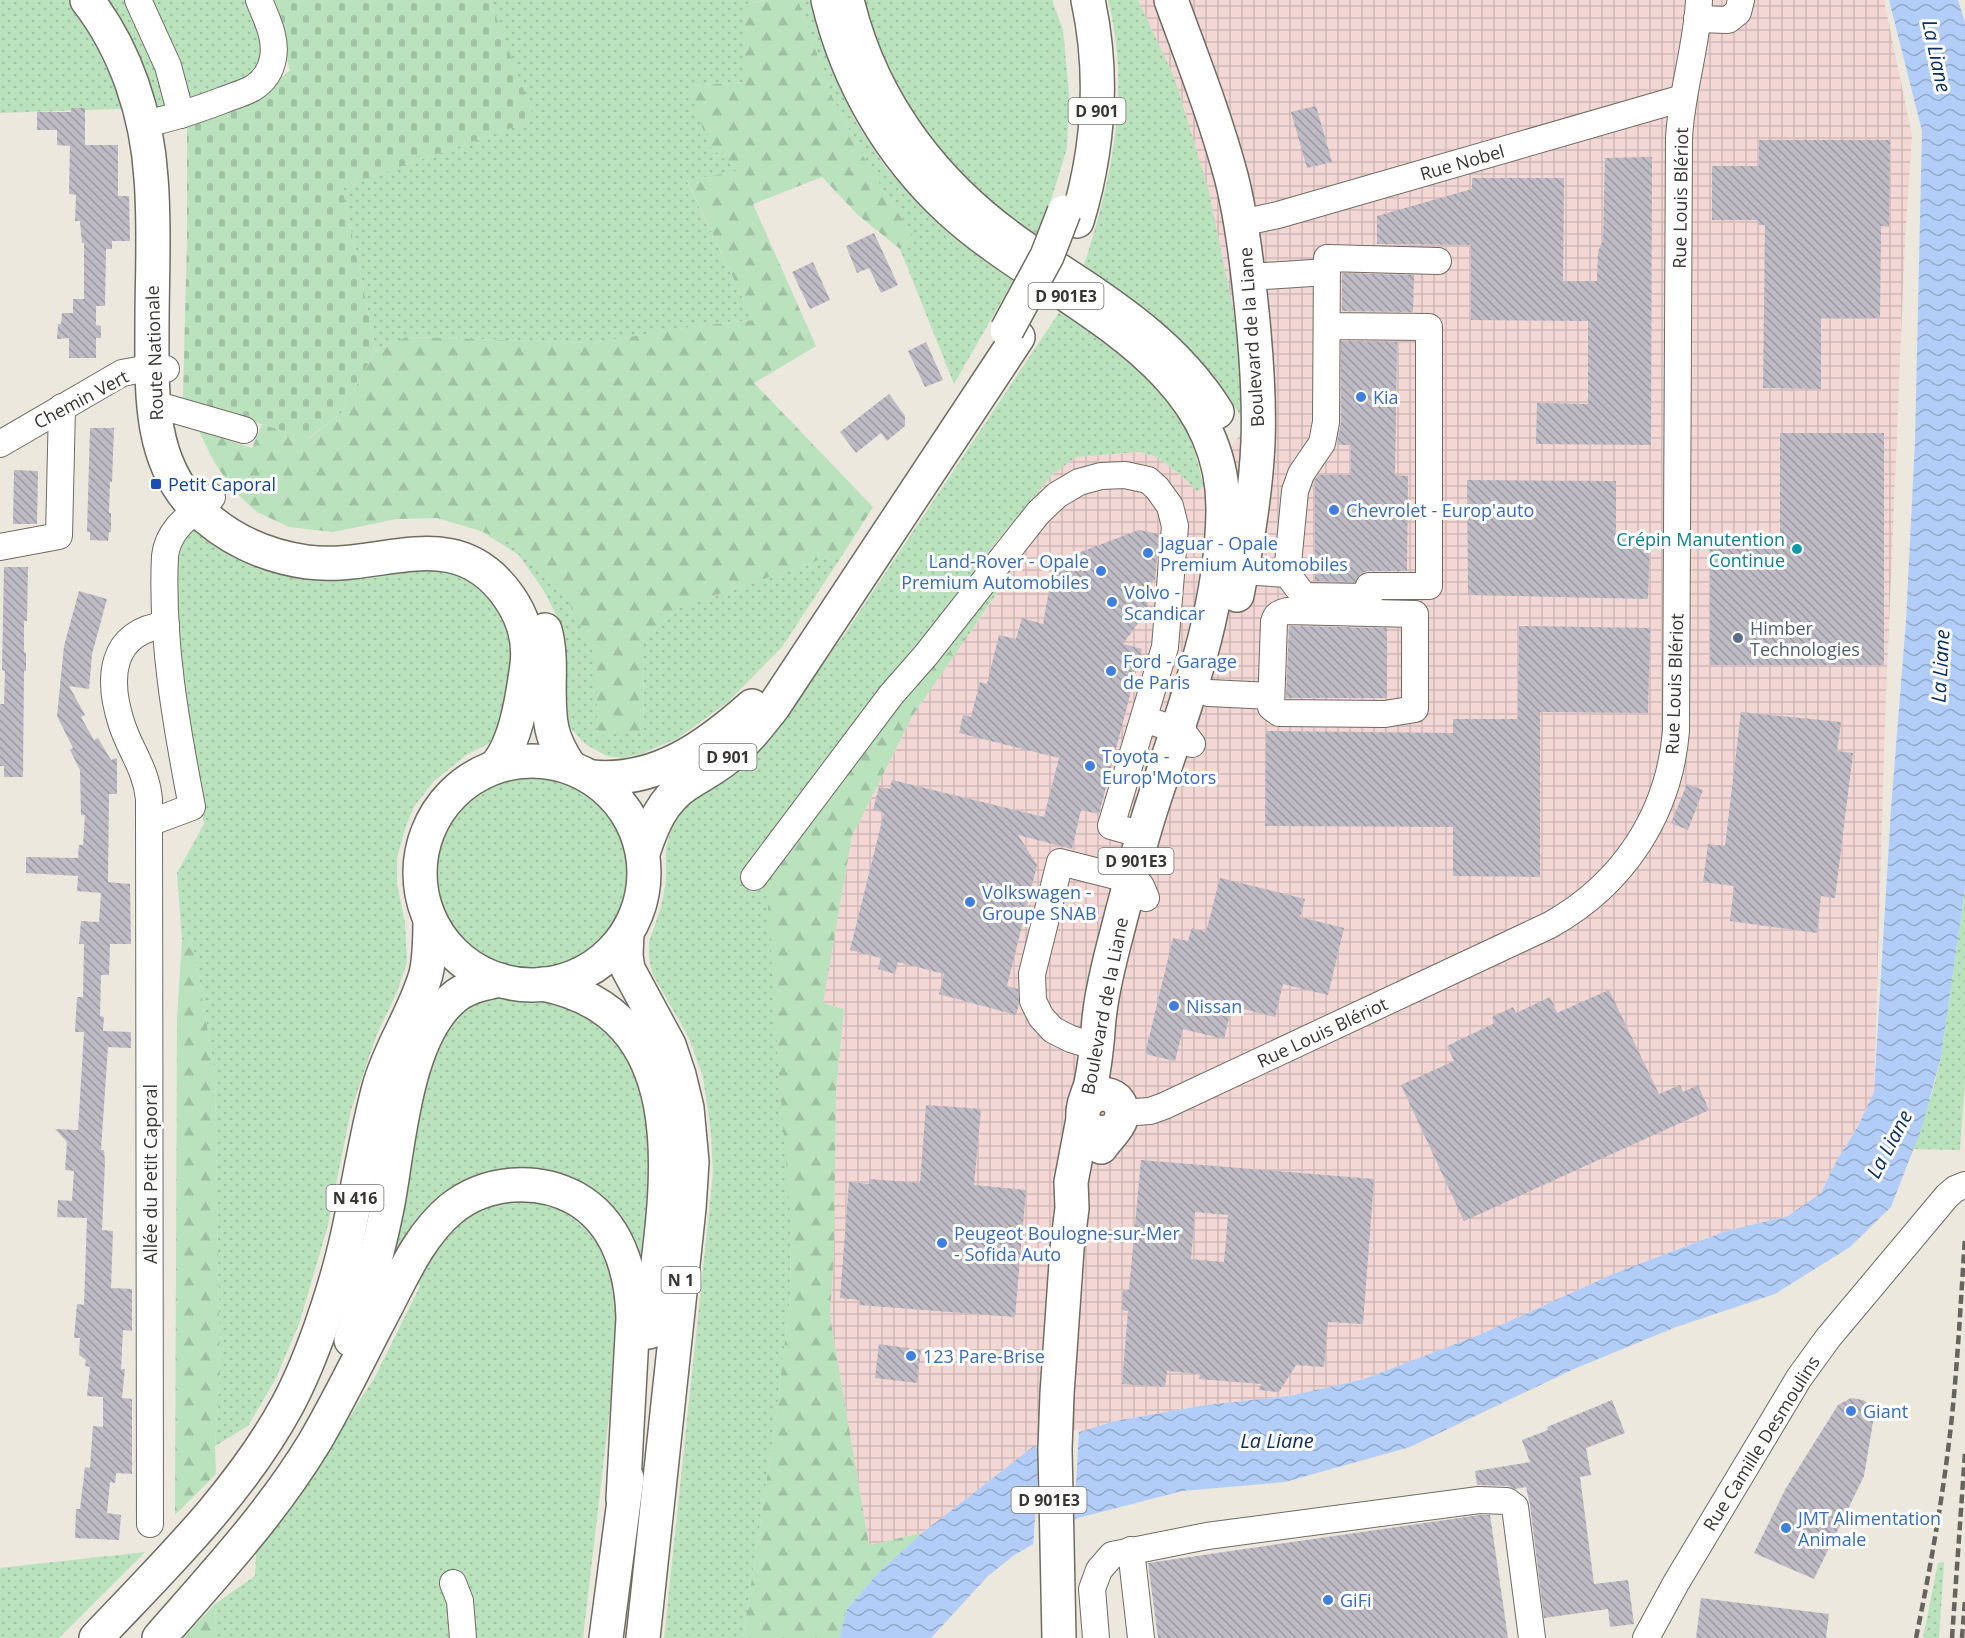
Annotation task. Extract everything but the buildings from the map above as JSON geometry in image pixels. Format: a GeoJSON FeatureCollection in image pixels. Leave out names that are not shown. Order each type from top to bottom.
{"type":"FeatureCollection","features":[{"type":"Feature","properties":{"kind":"main road","name":"Route Nationale"},"geometry":{"type":"LineString","coordinates":[[87,0],[105,27],[126,68],[162,120]]}},
{"type":"Feature","properties":{"kind":"main road","name":"Route Nationale"},"geometry":{"type":"LineString","coordinates":[[111,0],[146,69],[162,120],[166,184],[159,369],[153,408],[160,443],[168,467],[198,496],[218,526],[244,543],[278,557],[341,564],[406,554],[436,553],[463,559],[490,575],[507,593],[519,613],[526,632],[528,650],[526,675],[511,738],[495,767]]}},
{"type":"Feature","properties":{"kind":"main road","name":"Boulevard de la Liane"},"geometry":{"type":"LineString","coordinates":[[828,0],[843,48],[864,98],[897,151],[922,182],[950,210],[988,242],[1132,343],[1175,384],[1194,408],[1204,425],[1216,457],[1223,506],[1221,553],[1168,818],[1138,889],[1107,973],[1090,1086],[1103,1113]]}},
{"type":"Feature","properties":{"kind":"main road","name":"D 901E3"},"geometry":{"type":"LineString","coordinates":[[847,0],[861,48],[881,93],[910,140],[939,176],[977,212],[1003,232],[1116,309],[1149,335],[1195,380],[1217,412],[1226,431],[1238,473],[1242,510],[1241,568]]}},
{"type":"Feature","properties":{"kind":"main road"},"geometry":{"type":"LineString","coordinates":[[1065,0],[1077,41],[1081,99],[1070,216]]}},
{"type":"Feature","properties":{"kind":"main road","name":"D 901"},"geometry":{"type":"LineString","coordinates":[[643,853],[655,820],[665,804],[679,790],[719,764],[738,748],[774,706],[897,520],[1013,333],[1052,280],[1070,216],[1093,152],[1098,102],[1096,47],[1088,0]]}},
{"type":"Feature","properties":{"kind":"main road","name":"Boulevard de la Liane"},"geometry":{"type":"LineString","coordinates":[[1051,1549],[1062,1317],[1072,1208],[1071,1182],[1103,1113],[1110,1051],[1138,889],[1143,835],[1185,737],[1209,693],[1229,627],[1254,491],[1258,430],[1256,360],[1249,277],[1241,223],[1223,147],[1171,0]]}},
{"type":"Feature","properties":{"kind":"main road","name":"Route Nationale"},"geometry":{"type":"LineString","coordinates":[[159,369],[179,446],[198,496],[258,530],[298,544],[344,546],[400,536],[449,538],[469,543],[499,560],[525,586],[541,617],[548,646],[552,729],[557,745],[581,772]]}},
{"type":"Feature","properties":{"kind":"main road","name":"D 901"},"geometry":{"type":"LineString","coordinates":[[581,772],[616,779],[634,776],[666,765],[693,752],[716,736],[772,689],[809,651]]}},
{"type":"Feature","properties":{"kind":"main road"},"geometry":{"type":"LineString","coordinates":[[529,760],[550,762],[581,772],[608,790],[625,810],[635,828],[643,853],[645,872],[643,892],[638,910],[627,933],[612,952],[594,966],[566,980],[543,984],[521,984],[500,980],[478,971],[442,940],[430,920],[422,897],[420,873],[422,849],[430,825],[443,804],[454,792],[473,777],[495,767],[529,760]]}},
{"type":"Feature","properties":{"kind":"main road","name":"N 416"},"geometry":{"type":"LineString","coordinates":[[145,1638],[218,1562],[238,1519],[249,1466],[290,1401],[322,1324],[343,1254],[380,1082],[425,976],[429,957],[430,920]]}},
{"type":"Feature","properties":{"kind":"main road","name":"N 1"},"geometry":{"type":"LineString","coordinates":[[627,933],[626,955],[631,975],[663,1033],[679,1075],[689,1123],[692,1162],[643,1638]]}},
{"type":"Feature","properties":{"kind":"main road","name":"N 416"},"geometry":{"type":"LineString","coordinates":[[96,1638],[238,1519],[287,1465],[305,1436],[330,1389],[363,1302],[381,1238],[405,1098],[428,1035],[441,1013],[456,996],[477,985],[500,980]]}},
{"type":"Feature","properties":{"kind":"main road","name":"N 1"},"geometry":{"type":"LineString","coordinates":[[543,984],[572,992],[592,1002],[630,1033],[650,1068],[663,1123],[666,1160],[664,1202],[644,1369],[623,1499],[606,1638]]}},
{"type":"Feature","properties":{"kind":"main road"},"geometry":{"type":"LineString","coordinates":[[238,1519],[288,1482],[314,1442],[426,1235],[442,1218],[468,1198],[493,1188],[516,1185],[551,1188],[586,1205],[596,1213],[611,1232],[627,1269],[632,1293],[633,1318],[623,1499]]}},
{"type":"Feature","properties":{"kind":"main road","name":"D 901E3"},"geometry":{"type":"LineString","coordinates":[[1038,1638],[1051,1549]]}},
{"type":"Feature","properties":{"kind":"main road","name":"D 901E3"},"geometry":{"type":"LineString","coordinates":[[1051,1549],[1059,1638]]}},
{"type":"Feature","properties":{"kind":"main road"},"geometry":{"type":"LineString","coordinates":[[159,1638],[218,1562]]}},
{"type":"Feature","properties":{"kind":"street"},"geometry":{"type":"LineString","coordinates":[[138,0],[168,66],[162,120],[253,88],[269,72],[274,57],[273,41],[259,0]]}},
{"type":"Feature","properties":{"kind":"street"},"geometry":{"type":"LineString","coordinates":[[1698,9],[1724,21],[1738,12],[1742,0]]}},
{"type":"Feature","properties":{"kind":"street","name":"Rue Louis Blériot"},"geometry":{"type":"LineString","coordinates":[[1103,1113],[1150,1111],[1164,1106],[1550,925],[1583,904],[1603,887],[1632,853],[1648,827],[1668,779],[1676,731],[1679,139],[1683,98],[1698,9]]}},
{"type":"Feature","properties":{"kind":"street","name":"Rue Nobel"},"geometry":{"type":"LineString","coordinates":[[1241,223],[1278,215],[1683,98]]}},
{"type":"Feature","properties":{"kind":"street"},"geometry":{"type":"LineString","coordinates":[[1328,326],[1430,327],[1429,586],[1369,586],[1369,597],[1304,596],[1287,574],[1295,491],[1301,474],[1322,443],[1326,422],[1327,258],[1438,261]]}},
{"type":"Feature","properties":{"kind":"street"},"geometry":{"type":"LineString","coordinates":[[1249,277],[1327,272]]}},
{"type":"Feature","properties":{"kind":"street","name":"Chemin Vert"},"geometry":{"type":"LineString","coordinates":[[0,444],[122,373],[159,369]]}},
{"type":"Feature","properties":{"kind":"street"},"geometry":{"type":"LineString","coordinates":[[0,547],[59,536],[62,407]]}},
{"type":"Feature","properties":{"kind":"street"},"geometry":{"type":"LineString","coordinates":[[168,408],[244,430]]}},
{"type":"Feature","properties":{"kind":"street"},"geometry":{"type":"LineString","coordinates":[[754,877],[891,695],[926,655],[1027,525],[1062,491],[1079,482],[1101,476],[1125,474],[1148,480],[1164,497],[1173,515],[1174,526],[1165,647],[1111,826],[1143,835]]}},
{"type":"Feature","properties":{"kind":"street"},"geometry":{"type":"LineString","coordinates":[[149,823],[192,807],[160,626],[151,554],[153,540],[162,521],[198,496]]}},
{"type":"Feature","properties":{"kind":"street"},"geometry":{"type":"LineString","coordinates":[[1241,568],[1287,574]]}},
{"type":"Feature","properties":{"kind":"street"},"geometry":{"type":"LineString","coordinates":[[1287,611],[1415,614],[1415,709],[1385,714],[1279,713],[1271,707],[1271,696],[1274,622],[1280,613],[1287,611]]}},
{"type":"Feature","properties":{"kind":"street","name":"Allée du Petit Caporal"},"geometry":{"type":"LineString","coordinates":[[150,1524],[149,823],[146,779],[122,726],[114,678],[122,648],[135,634],[160,626]]}},
{"type":"Feature","properties":{"kind":"street"},"geometry":{"type":"LineString","coordinates":[[1209,693],[1271,696]]}},
{"type":"Feature","properties":{"kind":"street"},"geometry":{"type":"LineString","coordinates":[[1144,719],[1185,737]]}},
{"type":"Feature","properties":{"kind":"street"},"geometry":{"type":"LineString","coordinates":[[1097,1047],[1062,1035],[1047,1024],[1036,1010],[1033,1001],[1032,974],[1060,862],[1138,889]]}},
{"type":"Feature","properties":{"kind":"street","name":"Rue Camille Desmoulins"},"geometry":{"type":"LineString","coordinates":[[1646,1638],[1776,1413],[1803,1372],[1828,1338],[1941,1205],[1955,1189],[1965,1185]]}},
{"type":"Feature","properties":{"kind":"street","name":"Rue Camille Desmoulins"},"geometry":{"type":"LineString","coordinates":[[1941,1205],[1965,1196]]}},
{"type":"Feature","properties":{"kind":"street"},"geometry":{"type":"LineString","coordinates":[[1096,1638],[1092,1589],[1099,1570],[1112,1555],[1207,1536],[1479,1500],[1507,1501],[1515,1507],[1532,1638]]}},
{"type":"Feature","properties":{"kind":"street"},"geometry":{"type":"LineString","coordinates":[[1131,1550],[1141,1638]]}},
{"type":"Feature","properties":{"kind":"street"},"geometry":{"type":"LineString","coordinates":[[453,1584],[460,1601],[463,1638]]}},
{"type":"Feature","properties":{"kind":"shaded area"},"geometry":{"type":"Polygon","coordinates":[[[1138,0],[1884,0],[1912,136],[1905,240],[1885,721],[1874,1093],[1821,1193],[1788,1216],[1726,1231],[1613,1274],[1479,1335],[1364,1379],[1289,1396],[1206,1405],[1115,1421],[1034,1446],[922,1533],[869,1545],[830,1316],[834,1251],[836,1091],[844,1009],[823,1003],[852,836],[913,715],[1012,572],[987,553],[1052,475],[1076,457],[1139,452],[1157,457],[1198,492],[1247,425],[1235,319],[1209,192],[1175,79],[1138,0]]]}},
{"type":"Feature","properties":{"kind":"green space"},"geometry":{"type":"Polygon","coordinates":[[[0,0],[253,0],[267,37],[260,75],[172,107],[0,113],[0,0]]]}},
{"type":"Feature","properties":{"kind":"green space"},"geometry":{"type":"Polygon","coordinates":[[[268,0],[490,0],[535,120],[342,187],[376,350],[341,413],[307,439],[183,398],[187,126],[259,96],[290,70],[268,0]]]}},
{"type":"Feature","properties":{"kind":"green space"},"geometry":{"type":"Polygon","coordinates":[[[490,0],[764,0],[745,5],[745,82],[689,86],[738,171],[687,181],[753,320],[697,326],[592,343],[407,337],[376,350],[342,187],[534,120],[490,0]]]}},
{"type":"Feature","properties":{"kind":"green space"},"geometry":{"type":"Polygon","coordinates":[[[765,0],[798,0],[833,99],[873,174],[913,236],[900,249],[858,215],[822,177],[753,204],[816,346],[754,383],[873,507],[845,551],[679,608],[643,641],[644,731],[598,736],[595,657],[566,597],[514,544],[437,518],[396,519],[333,532],[289,527],[257,512],[233,490],[213,460],[199,431],[252,448],[262,424],[308,439],[341,413],[376,350],[407,337],[592,343],[697,326],[753,320],[687,180],[738,171],[708,145],[689,86],[744,82],[745,5],[765,0]]]}},
{"type":"Feature","properties":{"kind":"green space"},"geometry":{"type":"Polygon","coordinates":[[[798,0],[809,0],[856,122],[886,168],[947,232],[1013,281],[954,384],[900,249],[913,236],[873,174],[833,99],[798,0]]]}},
{"type":"Feature","properties":{"kind":"green space"},"geometry":{"type":"Polygon","coordinates":[[[863,0],[1052,0],[1063,30],[1069,94],[1067,148],[1036,240],[973,188],[931,142],[899,96],[878,53],[863,0]]]}},
{"type":"Feature","properties":{"kind":"green space"},"geometry":{"type":"Polygon","coordinates":[[[1108,0],[1138,0],[1175,79],[1209,192],[1235,319],[1247,425],[1217,380],[1154,315],[1084,265],[1110,167],[1118,101],[1115,34],[1108,0]]]}},
{"type":"Feature","properties":{"kind":"green space"},"geometry":{"type":"Polygon","coordinates":[[[1060,311],[1111,348],[1162,394],[1185,427],[1196,456],[1203,485],[1198,492],[1157,457],[1139,452],[1076,457],[1052,475],[988,552],[1012,571],[969,634],[906,691],[781,862],[791,1226],[790,1296],[776,1417],[743,1638],[664,1638],[713,1174],[711,1133],[703,1077],[688,1036],[652,973],[649,957],[649,942],[661,907],[666,881],[666,848],[674,820],[690,801],[752,759],[792,707],[846,632],[1060,311]]]}},
{"type":"Feature","properties":{"kind":"green space"},"geometry":{"type":"Polygon","coordinates":[[[203,528],[426,567],[468,577],[496,601],[512,635],[510,679],[496,736],[488,744],[466,755],[433,782],[414,807],[406,826],[397,858],[397,884],[405,923],[407,962],[397,992],[377,1034],[351,1110],[327,1229],[299,1324],[275,1380],[248,1426],[215,1446],[220,1372],[215,1075],[191,939],[182,940],[177,873],[204,824],[179,686],[175,564],[182,538],[192,531],[203,528]]]}},
{"type":"Feature","properties":{"kind":"green space"},"geometry":{"type":"Polygon","coordinates":[[[481,531],[514,544],[566,597],[596,657],[598,735],[644,731],[643,641],[679,608],[845,551],[782,647],[728,702],[678,738],[641,754],[623,758],[607,756],[585,744],[569,726],[565,668],[557,616],[544,591],[519,555],[481,531]]]}},
{"type":"Feature","properties":{"kind":"green space"},"geometry":{"type":"Polygon","coordinates":[[[969,634],[913,715],[852,836],[823,1003],[844,1009],[836,1091],[834,1251],[830,1316],[869,1545],[922,1533],[878,1573],[847,1609],[839,1638],[743,1638],[776,1417],[790,1296],[791,1226],[767,890],[781,862],[906,691],[969,634]]]}},
{"type":"Feature","properties":{"kind":"green space"},"geometry":{"type":"Polygon","coordinates":[[[522,775],[542,775],[570,782],[595,797],[609,811],[624,836],[631,864],[631,884],[624,912],[609,937],[595,951],[561,969],[542,973],[522,973],[494,966],[469,951],[455,937],[437,903],[433,884],[433,864],[440,836],[455,811],[469,797],[503,779],[522,775]]]}},
{"type":"Feature","properties":{"kind":"green space"},"geometry":{"type":"Polygon","coordinates":[[[1965,889],[1965,1082],[1960,1150],[1913,1149],[1933,1090],[1941,1057],[1965,889]]]}},
{"type":"Feature","properties":{"kind":"green space"},"geometry":{"type":"Polygon","coordinates":[[[191,938],[215,1075],[220,1372],[215,1446],[216,1474],[175,1515],[177,1019],[182,940],[191,938]]]}},
{"type":"Feature","properties":{"kind":"green space"},"geometry":{"type":"Polygon","coordinates":[[[501,996],[547,998],[612,1029],[641,1068],[650,1167],[643,1259],[616,1313],[610,1407],[583,1638],[216,1638],[215,1604],[255,1576],[256,1551],[298,1499],[376,1375],[420,1286],[388,1253],[418,1096],[451,1017],[476,998],[501,996]]]}},
{"type":"Feature","properties":{"kind":"green space"},"geometry":{"type":"Polygon","coordinates":[[[145,1552],[59,1638],[0,1638],[0,1568],[145,1552]]]}},
{"type":"Feature","properties":{"kind":"green space"},"geometry":{"type":"Polygon","coordinates":[[[1944,1562],[1939,1638],[1923,1638],[1938,1563],[1944,1562]]]}},
{"type":"Feature","properties":{"kind":"green space"},"geometry":{"type":"Polygon","coordinates":[[[215,1604],[216,1638],[183,1638],[215,1604]]]}},
{"type":"Feature","properties":{"kind":"water","name":"La Liane"},"geometry":{"type":"Polygon","coordinates":[[[1889,0],[1958,0],[1965,22],[1965,889],[1941,1057],[1922,1127],[1891,1207],[1850,1247],[1775,1294],[1676,1327],[1574,1369],[1410,1447],[1285,1482],[1182,1491],[1078,1518],[1013,1556],[988,1576],[931,1638],[839,1638],[847,1609],[878,1573],[922,1533],[1034,1446],[1115,1421],[1206,1405],[1289,1396],[1364,1379],[1479,1335],[1613,1274],[1726,1231],[1788,1216],[1821,1193],[1874,1092],[1891,809],[1906,621],[1915,441],[1922,131],[1889,0]]]}},
{"type":"Feature","properties":{"kind":"pier"},"geometry":{"type":"Polygon","coordinates":[[[1079,1429],[1074,1524],[1033,1548],[1040,1441],[1079,1429]]]}},
{"type":"Feature","properties":{"kind":"railway"},"geometry":{"type":"LineString","coordinates":[[1916,1638],[1937,1528],[1949,1444],[1965,1238]]}},
{"type":"Feature","properties":{"kind":"railway"},"geometry":{"type":"LineString","coordinates":[[1952,1638],[1965,1453]]}},
{"type":"Feature","properties":{"kind":"railway"},"geometry":{"type":"LineString","coordinates":[[1962,1638],[1965,1600]]}},
{"type":"Feature","properties":{"kind":"place","name":"Kia"},"geometry":{"type":"Point","coordinates":[1361,397]}},
{"type":"Feature","properties":{"kind":"place","name":"Petit Caporal"},"geometry":{"type":"Point","coordinates":[156,484]}},
{"type":"Feature","properties":{"kind":"place","name":"Chevrolet - Europ'auto"},"geometry":{"type":"Point","coordinates":[1334,510]}},
{"type":"Feature","properties":{"kind":"place","name":"Crépin Manutention Continue"},"geometry":{"type":"Point","coordinates":[1797,549]}},
{"type":"Feature","properties":{"kind":"place","name":"Jaguar - Opale Premium Automobiles"},"geometry":{"type":"Point","coordinates":[1148,553]}},
{"type":"Feature","properties":{"kind":"place","name":"Land-Rover - Opale Premium Automobiles"},"geometry":{"type":"Point","coordinates":[1101,571]}},
{"type":"Feature","properties":{"kind":"place","name":"Volvo - Scandicar"},"geometry":{"type":"Point","coordinates":[1112,602]}},
{"type":"Feature","properties":{"kind":"place","name":"Himber Technologies"},"geometry":{"type":"Point","coordinates":[1738,638]}},
{"type":"Feature","properties":{"kind":"place","name":"Ford - Garage de Paris"},"geometry":{"type":"Point","coordinates":[1111,671]}},
{"type":"Feature","properties":{"kind":"place","name":"Toyota - Europ'Motors"},"geometry":{"type":"Point","coordinates":[1090,766]}},
{"type":"Feature","properties":{"kind":"place","name":"Volkswagen - Groupe SNAB"},"geometry":{"type":"Point","coordinates":[970,902]}},
{"type":"Feature","properties":{"kind":"place","name":"Nissan"},"geometry":{"type":"Point","coordinates":[1174,1006]}},
{"type":"Feature","properties":{"kind":"place","name":"Peugeot Boulogne-sur-Mer - Sofida Auto"},"geometry":{"type":"Point","coordinates":[942,1243]}},
{"type":"Feature","properties":{"kind":"place","name":"123 Pare-Brise"},"geometry":{"type":"Point","coordinates":[911,1356]}},
{"type":"Feature","properties":{"kind":"place","name":"Giant"},"geometry":{"type":"Point","coordinates":[1851,1411]}},
{"type":"Feature","properties":{"kind":"place","name":"JMT Alimentation Animale"},"geometry":{"type":"Point","coordinates":[1786,1528]}},
{"type":"Feature","properties":{"kind":"place","name":"GiFi"},"geometry":{"type":"Point","coordinates":[1328,1600]}}]}
